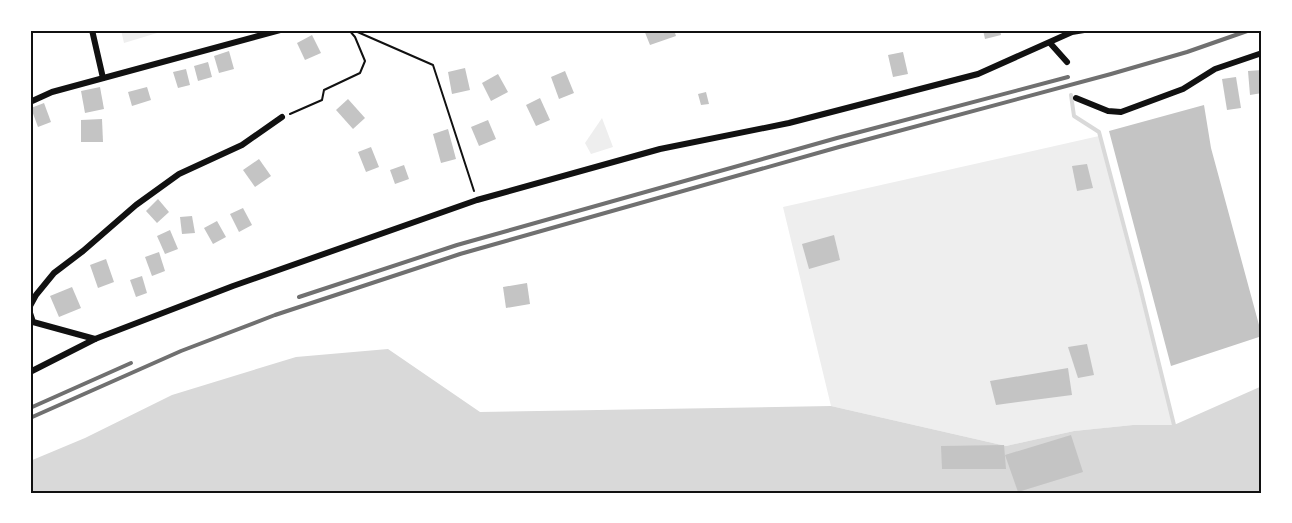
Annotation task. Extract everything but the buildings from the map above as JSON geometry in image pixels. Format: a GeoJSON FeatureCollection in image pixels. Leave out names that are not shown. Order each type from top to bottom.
{"type":"FeatureCollection","features":[{"type":"Feature","properties":{"kind":"street"},"geometry":{"type":"LineString","coordinates":[[92,30],[103,78]]}},
{"type":"Feature","properties":{"kind":"street"},"geometry":{"type":"LineString","coordinates":[[30,102],[52,92],[280,30]]}},
{"type":"Feature","properties":{"kind":"street"},"geometry":{"type":"LineString","coordinates":[[30,372],[95,339],[233,286],[477,200],[660,148],[789,123],[978,74],[1050,44],[1072,32],[1084,30]]}},
{"type":"Feature","properties":{"kind":"street"},"geometry":{"type":"LineString","coordinates":[[1050,44],[1067,62]]}},
{"type":"Feature","properties":{"kind":"street"},"geometry":{"type":"LineString","coordinates":[[1076,98],[1108,111],[1121,112],[1183,89],[1215,69],[1262,53]]}},
{"type":"Feature","properties":{"kind":"street"},"geometry":{"type":"LineString","coordinates":[[30,306],[54,273],[136,205],[179,174],[242,145],[282,117]]}},
{"type":"Feature","properties":{"kind":"street"},"geometry":{"type":"LineString","coordinates":[[30,313],[33,322],[95,339]]}},
{"type":"Feature","properties":{"kind":"path"},"geometry":{"type":"LineString","coordinates":[[282,117],[322,100],[324,90],[360,73],[365,62],[351,30]]}},
{"type":"Feature","properties":{"kind":"path"},"geometry":{"type":"LineString","coordinates":[[351,30],[433,66],[477,200]]}},
{"type":"Feature","properties":{"kind":"shaded area"},"geometry":{"type":"Polygon","coordinates":[[[121,30],[167,30],[124,43],[121,30]]]}},
{"type":"Feature","properties":{"kind":"shaded area"},"geometry":{"type":"Polygon","coordinates":[[[602,118],[613,147],[591,154],[585,143],[602,118]]]}},
{"type":"Feature","properties":{"kind":"shaded area"},"geometry":{"type":"Polygon","coordinates":[[[1099,136],[1174,425],[1133,425],[1074,431],[1006,446],[831,406],[783,207],[1099,136]]]}},
{"type":"Feature","properties":{"kind":"shaded area"},"geometry":{"type":"Polygon","coordinates":[[[388,349],[480,412],[831,406],[1006,446],[1074,431],[1133,425],[1174,425],[1262,386],[1262,493],[30,493],[30,461],[85,438],[172,395],[296,357],[388,349]]]}},
{"type":"Feature","properties":{"kind":"waterway"},"geometry":{"type":"LineString","coordinates":[[1071,95],[1074,116],[1099,132],[1174,425]]}},
{"type":"Feature","properties":{"kind":"railway"},"geometry":{"type":"LineString","coordinates":[[30,418],[181,351],[275,315],[460,254],[839,147],[1111,74],[1187,52],[1250,30]]}},
{"type":"Feature","properties":{"kind":"railway"},"geometry":{"type":"LineString","coordinates":[[299,297],[457,245],[837,138],[1068,77]]}},
{"type":"Feature","properties":{"kind":"railway"},"geometry":{"type":"LineString","coordinates":[[30,408],[131,363]]}}]}
